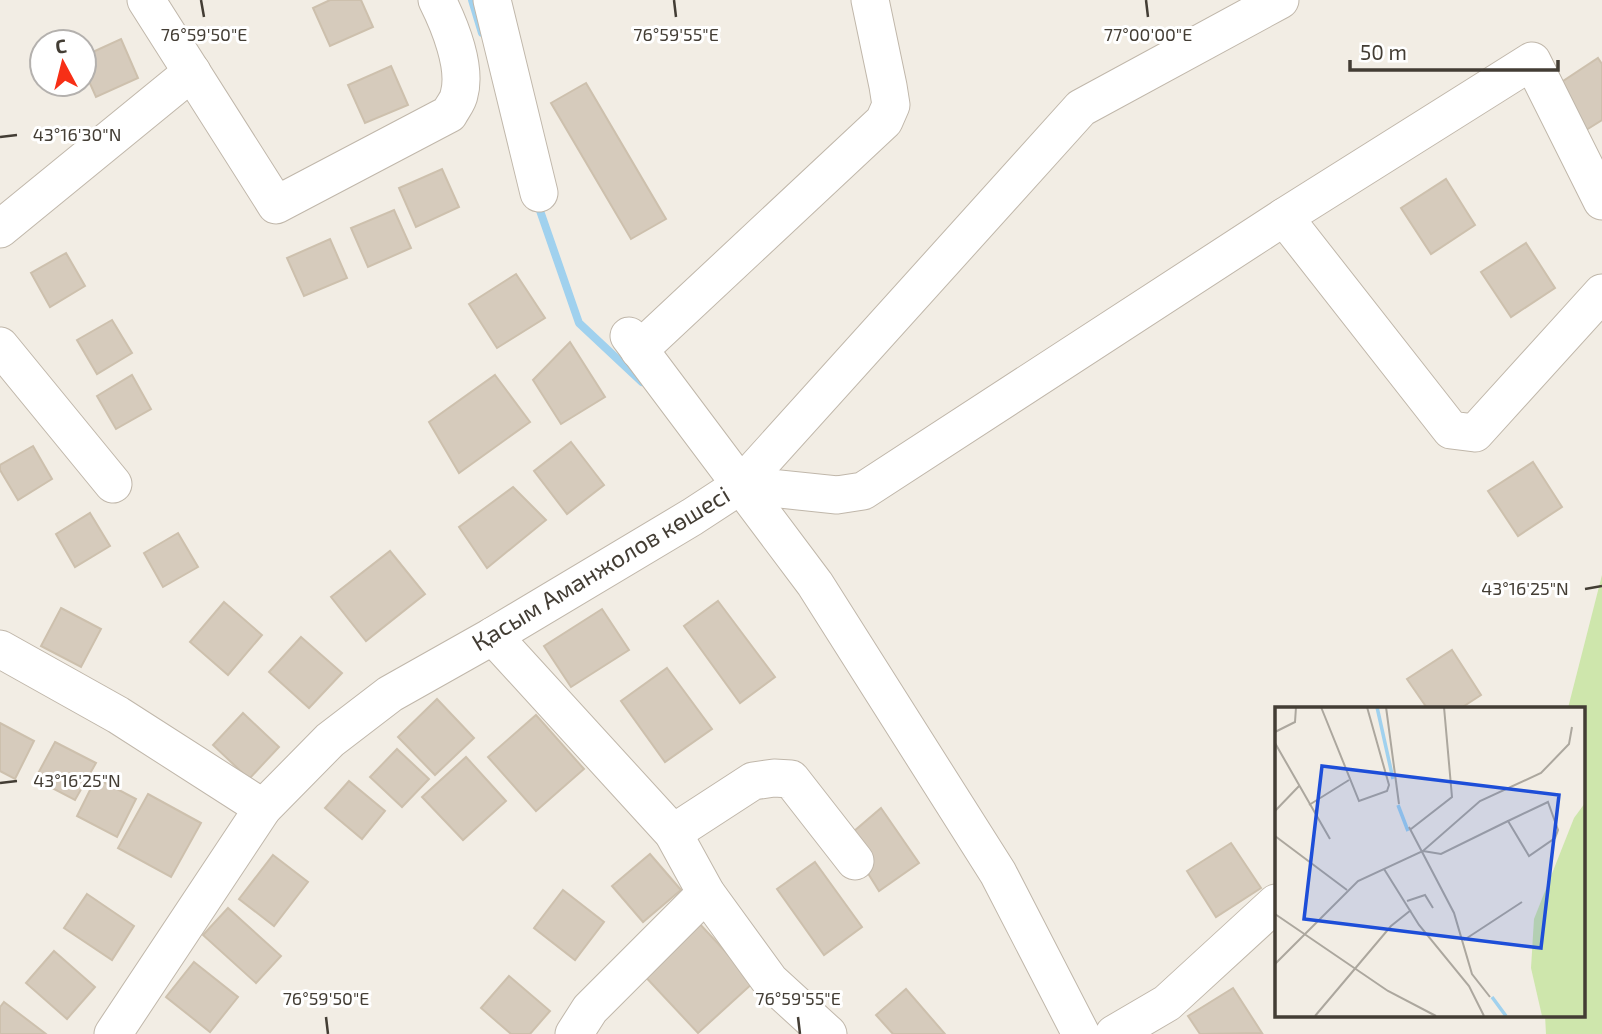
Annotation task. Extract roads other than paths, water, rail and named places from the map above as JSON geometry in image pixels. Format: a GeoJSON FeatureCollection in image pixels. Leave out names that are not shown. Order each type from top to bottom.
{"type":"FeatureCollection","features":[{"type":"Feature","properties":{"kind":"street"},"geometry":{"type":"LineString","coordinates":[[146,0],[276,205],[449,114],[459,96],[461,74],[448,22],[437,0]]}},
{"type":"Feature","properties":{"kind":"street"},"geometry":{"type":"LineString","coordinates":[[492,0],[539,193]]}},
{"type":"Feature","properties":{"kind":"street"},"geometry":{"type":"LineString","coordinates":[[870,0],[891,106],[884,121],[634,343],[737,487],[815,584],[998,873],[1081,1034]]}},
{"type":"Feature","properties":{"kind":"street","name":"Қасым Аманжолов көшесі"},"geometry":{"type":"LineString","coordinates":[[113,1034],[263,808],[330,740],[390,694],[493,636],[692,517],[737,487],[1081,108],[1280,0]]}},
{"type":"Feature","properties":{"kind":"street"},"geometry":{"type":"LineString","coordinates":[[737,487],[837,495],[863,491],[1284,217],[1532,61],[1602,201]]}},
{"type":"Feature","properties":{"kind":"street"},"geometry":{"type":"LineString","coordinates":[[0,229],[192,72]]}},
{"type":"Feature","properties":{"kind":"street"},"geometry":{"type":"LineString","coordinates":[[1284,217],[1451,430],[1475,433],[1602,293]]}},
{"type":"Feature","properties":{"kind":"street"},"geometry":{"type":"LineString","coordinates":[[0,346],[113,484]]}},
{"type":"Feature","properties":{"kind":"street"},"geometry":{"type":"LineString","coordinates":[[493,636],[673,833],[706,893],[771,981],[828,1034]]}},
{"type":"Feature","properties":{"kind":"street"},"geometry":{"type":"LineString","coordinates":[[0,649],[118,715],[263,808]]}},
{"type":"Feature","properties":{"kind":"street"},"geometry":{"type":"LineString","coordinates":[[673,833],[753,781],[791,779],[855,861]]}},
{"type":"Feature","properties":{"kind":"street"},"geometry":{"type":"LineString","coordinates":[[574,1034],[590,1009],[706,893]]}},
{"type":"Feature","properties":{"kind":"street"},"geometry":{"type":"LineString","coordinates":[[1114,1034],[1167,1003],[1275,904]]}},
{"type":"Feature","properties":{"kind":"waterway"},"geometry":{"type":"LineString","coordinates":[[472,0],[482,33]]}},
{"type":"Feature","properties":{"kind":"waterway"},"geometry":{"type":"LineString","coordinates":[[537,202],[579,323],[642,382]]}}]}
